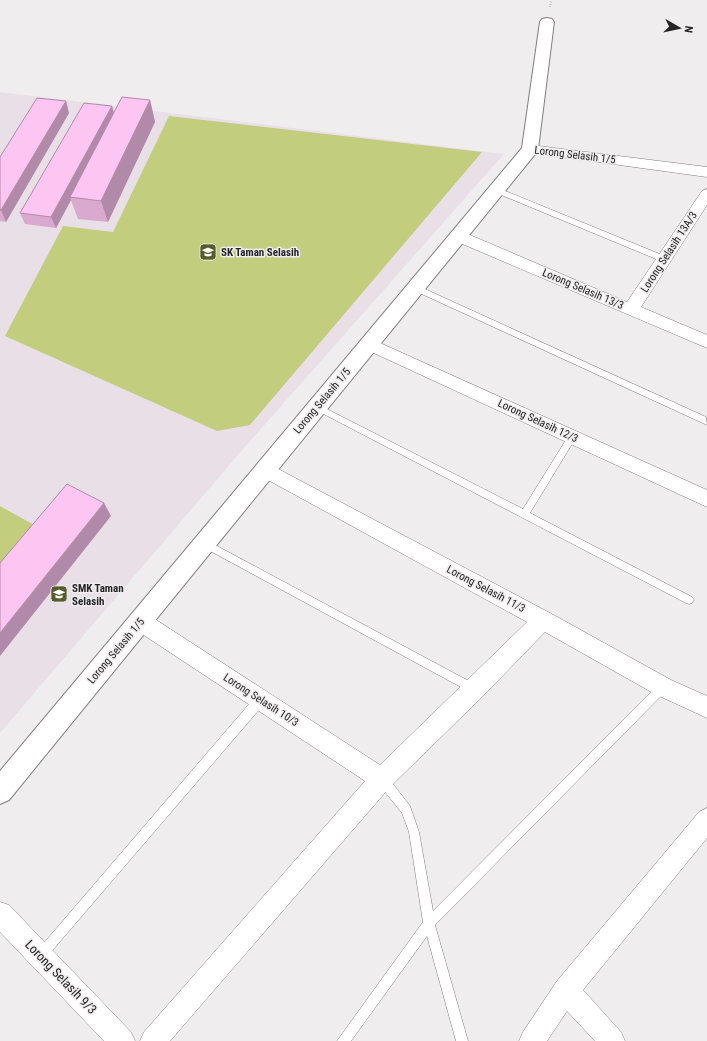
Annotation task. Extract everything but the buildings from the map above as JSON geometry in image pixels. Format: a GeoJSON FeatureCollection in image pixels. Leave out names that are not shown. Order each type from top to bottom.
{"type":"FeatureCollection","features":[{"type":"Feature","properties":{"kind":"street"},"geometry":{"type":"LineString","coordinates":[[530,149],[547,22]]}},
{"type":"Feature","properties":{"kind":"street","name":"Lorong Selasih 1/5"},"geometry":{"type":"LineString","coordinates":[[0,791],[530,149],[707,172]]}},
{"type":"Feature","properties":{"kind":"street","name":"Lorong Selasih 13A/3"},"geometry":{"type":"LineString","coordinates":[[631,310],[707,194]]}},
{"type":"Feature","properties":{"kind":"street","name":"Lorong Selasih 13/3"},"geometry":{"type":"LineString","coordinates":[[458,236],[707,342]]}},
{"type":"Feature","properties":{"kind":"street","name":"Lorong Selasih 12/3"},"geometry":{"type":"LineString","coordinates":[[369,344],[707,499]]}},
{"type":"Feature","properties":{"kind":"street","name":"Lorong Selasih 11/3"},"geometry":{"type":"LineString","coordinates":[[265,470],[543,620],[662,687],[707,707]]}},
{"type":"Feature","properties":{"kind":"street"},"geometry":{"type":"LineString","coordinates":[[153,1041],[382,779],[475,689],[543,620]]}},
{"type":"Feature","properties":{"kind":"street","name":"Lorong Selasih 10/3"},"geometry":{"type":"LineString","coordinates":[[140,621],[382,779]]}},
{"type":"Feature","properties":{"kind":"street"},"geometry":{"type":"LineString","coordinates":[[532,1041],[566,990],[707,820]]}},
{"type":"Feature","properties":{"kind":"street","name":"Lorong Selasih 9/3"},"geometry":{"type":"LineString","coordinates":[[0,914],[122,1041]]}},
{"type":"Feature","properties":{"kind":"street"},"geometry":{"type":"LineString","coordinates":[[566,990],[612,1041]]}},
{"type":"Feature","properties":{"kind":"lane"},"geometry":{"type":"LineString","coordinates":[[496,190],[664,259]]}},
{"type":"Feature","properties":{"kind":"lane"},"geometry":{"type":"LineString","coordinates":[[416,288],[707,422]]}},
{"type":"Feature","properties":{"kind":"lane"},"geometry":{"type":"LineString","coordinates":[[317,407],[689,600]]}},
{"type":"Feature","properties":{"kind":"lane"},"geometry":{"type":"LineString","coordinates":[[525,514],[572,437]]}},
{"type":"Feature","properties":{"kind":"lane"},"geometry":{"type":"LineString","coordinates":[[204,543],[475,689]]}},
{"type":"Feature","properties":{"kind":"lane"},"geometry":{"type":"LineString","coordinates":[[343,1041],[429,923],[662,687]]}},
{"type":"Feature","properties":{"kind":"lane"},"geometry":{"type":"LineString","coordinates":[[41,956],[260,700]]}},
{"type":"Feature","properties":{"kind":"lane"},"geometry":{"type":"LineString","coordinates":[[382,779],[406,810],[414,832],[429,923],[462,1041]]}},
{"type":"Feature","properties":{"kind":"shaded area","name":"SK Taman Selasih"},"geometry":{"type":"Polygon","coordinates":[[[0,92],[504,154],[237,456],[0,733],[0,92]]]}},
{"type":"Feature","properties":{"kind":"green space","name":"SK Taman Selasih"},"geometry":{"type":"Polygon","coordinates":[[[169,116],[482,152],[250,425],[217,431],[5,336],[63,226],[113,232],[169,116]]]}},
{"type":"Feature","properties":{"kind":"green space"},"geometry":{"type":"Polygon","coordinates":[[[0,506],[34,525],[0,564],[0,506]]]}},
{"type":"Feature","properties":{"kind":"place","name":"SK Taman Selasih"},"geometry":{"type":"Point","coordinates":[208,252]}},
{"type":"Feature","properties":{"kind":"place","name":"SMK Taman Selasih"},"geometry":{"type":"Point","coordinates":[59,594]}}]}
